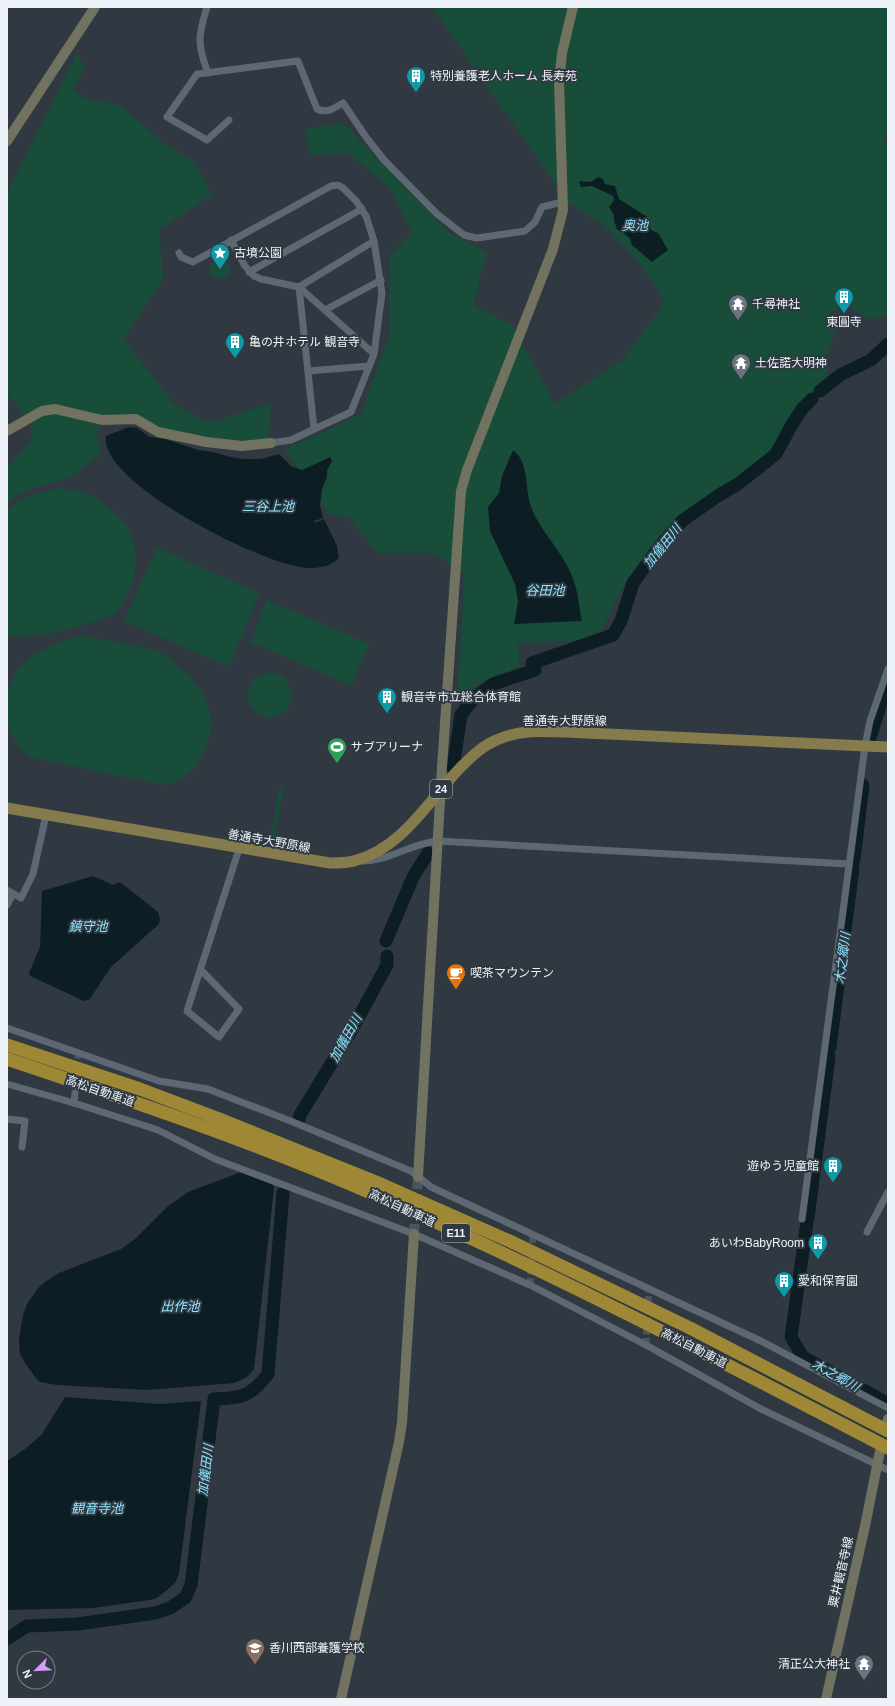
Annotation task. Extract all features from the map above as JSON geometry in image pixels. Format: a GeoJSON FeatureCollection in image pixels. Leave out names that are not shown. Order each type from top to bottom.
{"type":"FeatureCollection","features":[{"type":"Feature","properties":{"kind":"highway","name":"高松自動車道"},"geometry":{"type":"LineString","coordinates":[[7,1045],[140,1089],[222,1120],[376,1182],[499,1236],[888,1424]]}},
{"type":"Feature","properties":{"kind":"highway","name":"高松自動車道"},"geometry":{"type":"LineString","coordinates":[[7,1059],[216,1131],[370,1193],[507,1256],[682,1341],[884,1449]]}},
{"type":"Feature","properties":{"kind":"main road","name":"善通寺大野原線"},"geometry":{"type":"LineString","coordinates":[[7,808],[240,849],[330,863],[356,861],[376,853],[392,842],[406,830],[469,759],[482,748],[498,739],[515,733],[534,731],[888,747]]}},
{"type":"Feature","properties":{"kind":"street"},"geometry":{"type":"LineString","coordinates":[[7,141],[95,7]]}},
{"type":"Feature","properties":{"kind":"street"},"geometry":{"type":"LineString","coordinates":[[207,7],[200,30],[200,53],[208,73]]}},
{"type":"Feature","properties":{"kind":"street"},"geometry":{"type":"LineString","coordinates":[[418,1177],[441,789],[461,490],[467,470],[559,232],[563,210],[559,82],[562,53],[573,7]]}},
{"type":"Feature","properties":{"kind":"street"},"geometry":{"type":"LineString","coordinates":[[229,120],[207,140],[167,117],[197,74],[298,62],[317,109],[322,112],[328,112],[343,103],[384,160],[437,214],[464,235],[476,238],[525,231],[535,222],[542,207],[562,202]]}},
{"type":"Feature","properties":{"kind":"street"},"geometry":{"type":"LineString","coordinates":[[7,431],[42,411],[55,409],[102,420],[136,419],[158,432],[206,442],[242,446],[291,440],[351,412],[374,354],[382,293],[381,280],[370,225],[362,209],[343,188],[338,185],[331,186],[193,262],[181,257],[179,253]]}},
{"type":"Feature","properties":{"kind":"street"},"geometry":{"type":"LineString","coordinates":[[249,272],[362,209]]}},
{"type":"Feature","properties":{"kind":"street"},"geometry":{"type":"LineString","coordinates":[[231,240],[249,272],[261,279],[299,287],[374,354]]}},
{"type":"Feature","properties":{"kind":"street"},"geometry":{"type":"LineString","coordinates":[[299,287],[374,241]]}},
{"type":"Feature","properties":{"kind":"street"},"geometry":{"type":"LineString","coordinates":[[325,310],[381,280]]}},
{"type":"Feature","properties":{"kind":"street"},"geometry":{"type":"LineString","coordinates":[[299,287],[314,428]]}},
{"type":"Feature","properties":{"kind":"street"},"geometry":{"type":"LineString","coordinates":[[308,371],[369,366]]}},
{"type":"Feature","properties":{"kind":"street"},"geometry":{"type":"LineString","coordinates":[[802,1219],[865,746],[870,721],[888,669]]}},
{"type":"Feature","properties":{"kind":"street"},"geometry":{"type":"LineString","coordinates":[[7,905],[10,892],[21,898],[33,874],[46,815]]}},
{"type":"Feature","properties":{"kind":"street"},"geometry":{"type":"LineString","coordinates":[[356,861],[373,861],[427,842],[438,841],[849,864]]}},
{"type":"Feature","properties":{"kind":"street"},"geometry":{"type":"LineString","coordinates":[[201,970],[239,1009],[219,1037],[187,1010],[240,849]]}},
{"type":"Feature","properties":{"kind":"street"},"geometry":{"type":"LineString","coordinates":[[7,1028],[78,1055],[159,1081],[208,1089],[293,1122],[411,1171],[432,1187],[763,1342],[888,1408]]}},
{"type":"Feature","properties":{"kind":"street"},"geometry":{"type":"LineString","coordinates":[[7,1084],[74,1103],[158,1130],[215,1159],[414,1234],[530,1285],[646,1345],[761,1409],[888,1470]]}},
{"type":"Feature","properties":{"kind":"street"},"geometry":{"type":"LineString","coordinates":[[74,1103],[75,1094]]}},
{"type":"Feature","properties":{"kind":"street"},"geometry":{"type":"LineString","coordinates":[[7,1119],[25,1121],[22,1147]]}},
{"type":"Feature","properties":{"kind":"street"},"geometry":{"type":"LineString","coordinates":[[867,1232],[888,1192]]}},
{"type":"Feature","properties":{"kind":"street"},"geometry":{"type":"LineString","coordinates":[[341,1699],[400,1442],[414,1234]]}},
{"type":"Feature","properties":{"kind":"street","name":"粟井観音寺線"},"geometry":{"type":"LineString","coordinates":[[826,1699],[865,1526],[877,1464],[884,1449]]}},
{"type":"Feature","properties":{"kind":"green space"},"geometry":{"type":"Polygon","coordinates":[[[432,7],[888,7],[888,132],[884,142],[888,146],[888,316],[868,319],[848,305],[825,316],[835,334],[825,357],[829,379],[791,420],[775,447],[749,471],[676,520],[628,577],[602,629],[584,640],[518,643],[519,666],[481,682],[457,697],[465,573],[432,553],[377,553],[348,516],[331,516],[285,450],[361,414],[389,337],[390,256],[412,232],[389,187],[349,153],[310,155],[306,129],[343,123],[449,233],[487,252],[473,306],[512,325],[555,404],[624,359],[665,301],[639,262],[603,224],[567,202],[432,7]]]}},
{"type":"Feature","properties":{"kind":"green space"},"geometry":{"type":"Polygon","coordinates":[[[77,54],[85,66],[73,89],[85,99],[119,105],[160,140],[194,162],[212,194],[159,230],[163,280],[124,339],[172,402],[204,422],[216,421],[271,403],[268,441],[242,442],[210,440],[163,430],[135,415],[107,419],[96,431],[101,453],[70,478],[27,490],[7,503],[7,468],[31,441],[31,422],[7,394],[7,200],[11,185],[77,54]]]}},
{"type":"Feature","properties":{"kind":"green space","name":"古墳公園"},"geometry":{"type":"Polygon","coordinates":[[[220,259],[227,262],[230,269],[227,276],[220,279],[213,276],[210,269],[213,262],[220,259]]]}},
{"type":"Feature","properties":{"kind":"green space"},"geometry":{"type":"Polygon","coordinates":[[[60,488],[92,496],[113,511],[125,524],[131,534],[136,557],[133,581],[129,593],[116,612],[99,620],[43,635],[21,636],[7,634],[7,512],[12,506],[31,495],[60,488]]]}},
{"type":"Feature","properties":{"kind":"green space"},"geometry":{"type":"Polygon","coordinates":[[[157,548],[259,593],[229,667],[124,621],[157,548]]]}},
{"type":"Feature","properties":{"kind":"green space"},"geometry":{"type":"Polygon","coordinates":[[[267,600],[369,644],[351,686],[251,642],[267,600]]]}},
{"type":"Feature","properties":{"kind":"green space"},"geometry":{"type":"Polygon","coordinates":[[[83,636],[159,652],[165,655],[196,684],[208,707],[211,719],[210,732],[207,745],[200,759],[194,768],[185,776],[175,782],[164,785],[29,757],[19,747],[12,736],[7,716],[8,697],[13,678],[24,663],[40,651],[74,637],[83,636]]]}},
{"type":"Feature","properties":{"kind":"green space"},"geometry":{"type":"Polygon","coordinates":[[[266,673],[274,673],[286,679],[292,691],[292,699],[286,711],[274,717],[266,717],[254,711],[248,699],[248,691],[254,679],[266,673]]]}},
{"type":"Feature","properties":{"kind":"green space"},"geometry":{"type":"Polygon","coordinates":[[[280,788],[284,789],[272,848],[268,847],[280,788]]]}},
{"type":"Feature","properties":{"kind":"water","name":"奥池"},"geometry":{"type":"Polygon","coordinates":[[[598,177],[603,179],[605,184],[615,186],[619,199],[646,216],[651,230],[658,233],[668,250],[652,262],[632,245],[630,238],[617,229],[614,221],[614,215],[609,207],[614,200],[613,196],[592,186],[581,187],[579,181],[591,182],[598,177]]]}},
{"type":"Feature","properties":{"kind":"water","name":"三谷上池"},"geometry":{"type":"Polygon","coordinates":[[[129,427],[137,428],[150,437],[165,439],[198,450],[213,452],[230,457],[242,459],[261,459],[279,454],[291,466],[302,470],[330,457],[332,461],[327,471],[327,477],[322,489],[320,505],[323,518],[314,521],[315,523],[324,519],[337,546],[339,558],[329,565],[318,568],[288,564],[259,554],[225,539],[189,520],[156,498],[129,476],[111,455],[106,436],[129,427]]]}},
{"type":"Feature","properties":{"kind":"water","name":"谷田池"},"geometry":{"type":"Polygon","coordinates":[[[513,450],[522,461],[526,475],[528,497],[534,514],[568,567],[572,576],[582,621],[514,624],[518,602],[515,584],[490,531],[488,507],[499,493],[502,476],[513,450]]]}},
{"type":"Feature","properties":{"kind":"water","name":"鎮守池"},"geometry":{"type":"Polygon","coordinates":[[[93,876],[113,885],[120,882],[158,912],[160,919],[159,924],[111,967],[89,1000],[84,1001],[30,976],[29,973],[40,947],[42,891],[93,876]]]}},
{"type":"Feature","properties":{"kind":"water","name":"出作池"},"geometry":{"type":"Polygon","coordinates":[[[241,1172],[273,1185],[274,1188],[254,1369],[247,1377],[234,1383],[148,1390],[57,1385],[40,1382],[20,1354],[19,1340],[23,1315],[27,1304],[38,1288],[59,1273],[121,1249],[135,1239],[167,1207],[188,1192],[241,1172]]]}},
{"type":"Feature","properties":{"kind":"water","name":"観音寺池"},"geometry":{"type":"Polygon","coordinates":[[[65,1397],[160,1404],[201,1401],[179,1574],[175,1583],[155,1599],[94,1608],[7,1610],[7,1461],[25,1449],[42,1434],[65,1397]]]}},
{"type":"Feature","properties":{"kind":"waterway","name":"加儀田川"},"geometry":{"type":"LineString","coordinates":[[820,391],[840,375],[871,360],[888,344]]}},
{"type":"Feature","properties":{"kind":"waterway","name":"加儀田川"},"geometry":{"type":"LineString","coordinates":[[532,663],[613,635],[621,621],[633,583],[660,546],[682,521],[719,495],[738,484],[776,454],[802,409],[812,399]]}},
{"type":"Feature","properties":{"kind":"waterway","name":"加儀田川"},"geometry":{"type":"LineString","coordinates":[[453,768],[461,715],[473,699],[493,684],[535,670]]}},
{"type":"Feature","properties":{"kind":"waterway","name":"木之郷川"},"geometry":{"type":"LineString","coordinates":[[869,741],[888,680]]}},
{"type":"Feature","properties":{"kind":"waterway","name":"木之郷川"},"geometry":{"type":"LineString","coordinates":[[854,860],[863,785]]}},
{"type":"Feature","properties":{"kind":"waterway","name":"加儀田川"},"geometry":{"type":"LineString","coordinates":[[386,941],[413,877],[428,853]]}},
{"type":"Feature","properties":{"kind":"waterway","name":"木之郷川"},"geometry":{"type":"LineString","coordinates":[[830,1048],[853,868]]}},
{"type":"Feature","properties":{"kind":"waterway","name":"加儀田川"},"geometry":{"type":"LineString","coordinates":[[299,1120],[300,1115],[350,1033],[387,965],[387,956]]}},
{"type":"Feature","properties":{"kind":"waterway","name":"木之郷川"},"geometry":{"type":"LineString","coordinates":[[808,1218],[829,1057]]}},
{"type":"Feature","properties":{"kind":"waterway","name":"加儀田川"},"geometry":{"type":"LineString","coordinates":[[7,1639],[27,1626],[78,1624],[155,1613],[170,1608],[185,1598],[191,1585],[214,1399],[232,1398],[245,1395],[262,1382],[268,1374],[283,1193]]}},
{"type":"Feature","properties":{"kind":"waterway","name":"木之郷川"},"geometry":{"type":"LineString","coordinates":[[807,1222],[791,1337],[803,1357],[885,1402]]}},
{"type":"Feature","properties":{"kind":"tunnel"},"geometry":{"type":"LineString","coordinates":[[77,1069],[78,1056]]}},
{"type":"Feature","properties":{"kind":"tunnel"},"geometry":{"type":"LineString","coordinates":[[414,1234],[418,1177]]}},
{"type":"Feature","properties":{"kind":"tunnel"},"geometry":{"type":"LineString","coordinates":[[530,1285],[533,1234]]}},
{"type":"Feature","properties":{"kind":"tunnel"},"geometry":{"type":"LineString","coordinates":[[646,1345],[649,1288]]}},
{"type":"Feature","properties":{"kind":"place","name":"特別養護老人ホーム 長寿苑"},"geometry":{"type":"Point","coordinates":[416,93]}},
{"type":"Feature","properties":{"kind":"place","name":"古墳公園"},"geometry":{"type":"Point","coordinates":[220,270]}},
{"type":"Feature","properties":{"kind":"place","name":"東圓寺"},"geometry":{"type":"Point","coordinates":[844,314]}},
{"type":"Feature","properties":{"kind":"place","name":"千尋神社"},"geometry":{"type":"Point","coordinates":[738,321]}},
{"type":"Feature","properties":{"kind":"place","name":"亀の井ホテル 観音寺"},"geometry":{"type":"Point","coordinates":[235,359]}},
{"type":"Feature","properties":{"kind":"place","name":"土佐諾大明神"},"geometry":{"type":"Point","coordinates":[741,380]}},
{"type":"Feature","properties":{"kind":"place","name":"観音寺市立総合体育館"},"geometry":{"type":"Point","coordinates":[387,714]}},
{"type":"Feature","properties":{"kind":"place","name":"サブアリーナ"},"geometry":{"type":"Point","coordinates":[337,764]}},
{"type":"Feature","properties":{"kind":"place","name":"喫茶マウンテン"},"geometry":{"type":"Point","coordinates":[456,990]}},
{"type":"Feature","properties":{"kind":"place","name":"遊ゆう児童館"},"geometry":{"type":"Point","coordinates":[833,1183]}},
{"type":"Feature","properties":{"kind":"place","name":"あいわBabyRoom"},"geometry":{"type":"Point","coordinates":[818,1260]}},
{"type":"Feature","properties":{"kind":"place","name":"愛和保育園"},"geometry":{"type":"Point","coordinates":[784,1298]}},
{"type":"Feature","properties":{"kind":"place","name":"香川西部養護学校"},"geometry":{"type":"Point","coordinates":[255,1665]}},
{"type":"Feature","properties":{"kind":"place","name":"清正公大神社"},"geometry":{"type":"Point","coordinates":[864,1681]}}]}
